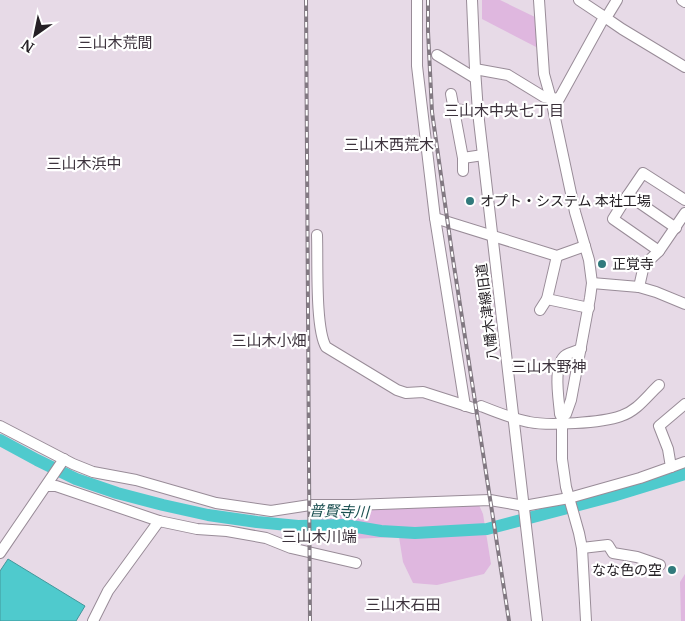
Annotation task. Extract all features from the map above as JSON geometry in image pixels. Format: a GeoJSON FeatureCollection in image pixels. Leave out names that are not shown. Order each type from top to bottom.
{"type":"FeatureCollection","features":[{"type":"Feature","properties":{"kind":"street"},"geometry":{"type":"LineString","coordinates":[[417,0],[417,66],[436,218],[473,407]]}},
{"type":"Feature","properties":{"kind":"street","name":"八幡木津線旧道"},"geometry":{"type":"LineString","coordinates":[[472,0],[478,112],[537,621]]}},
{"type":"Feature","properties":{"kind":"street"},"geometry":{"type":"LineString","coordinates":[[540,0],[544,74],[573,204],[589,260],[592,283],[571,400],[562,420]]}},
{"type":"Feature","properties":{"kind":"street"},"geometry":{"type":"LineString","coordinates":[[579,0],[622,30],[685,67]]}},
{"type":"Feature","properties":{"kind":"street"},"geometry":{"type":"LineString","coordinates":[[437,56],[475,73],[508,75],[544,97],[559,99],[602,21],[606,18],[617,0]]}},
{"type":"Feature","properties":{"kind":"street"},"geometry":{"type":"LineString","coordinates":[[452,94],[463,158],[463,171]]}},
{"type":"Feature","properties":{"kind":"street"},"geometry":{"type":"LineString","coordinates":[[454,109],[478,112]]}},
{"type":"Feature","properties":{"kind":"street"},"geometry":{"type":"LineString","coordinates":[[463,158],[483,155]]}},
{"type":"Feature","properties":{"kind":"street"},"geometry":{"type":"LineString","coordinates":[[660,252],[613,219],[642,173],[685,200]]}},
{"type":"Feature","properties":{"kind":"street"},"geometry":{"type":"LineString","coordinates":[[628,195],[676,228]]}},
{"type":"Feature","properties":{"kind":"street"},"geometry":{"type":"LineString","coordinates":[[639,287],[644,265],[660,252],[685,213]]}},
{"type":"Feature","properties":{"kind":"street"},"geometry":{"type":"LineString","coordinates":[[436,218],[556,256],[584,246]]}},
{"type":"Feature","properties":{"kind":"street"},"geometry":{"type":"LineString","coordinates":[[317,235],[321,339],[326,347],[397,390],[406,393],[423,392],[539,424],[562,420],[598,421],[621,416],[640,405],[659,385]]}},
{"type":"Feature","properties":{"kind":"street"},"geometry":{"type":"LineString","coordinates":[[540,310],[547,298],[556,256]]}},
{"type":"Feature","properties":{"kind":"street"},"geometry":{"type":"LineString","coordinates":[[592,283],[639,287],[685,304]]}},
{"type":"Feature","properties":{"kind":"street"},"geometry":{"type":"LineString","coordinates":[[547,298],[589,308]]}},
{"type":"Feature","properties":{"kind":"street"},"geometry":{"type":"LineString","coordinates":[[581,349],[567,354],[563,358],[558,370],[557,382],[562,420],[562,459],[566,487],[582,548],[586,621]]}},
{"type":"Feature","properties":{"kind":"street"},"geometry":{"type":"LineString","coordinates":[[671,467],[668,449],[660,426],[685,404]]}},
{"type":"Feature","properties":{"kind":"street"},"geometry":{"type":"LineString","coordinates":[[0,426],[63,461],[93,472],[136,480],[216,503],[271,511],[310,505],[490,500],[524,507],[570,499],[685,462]]}},
{"type":"Feature","properties":{"kind":"street"},"geometry":{"type":"LineString","coordinates":[[0,553],[63,461]]}},
{"type":"Feature","properties":{"kind":"street"},"geometry":{"type":"LineString","coordinates":[[49,483],[159,521],[197,529],[227,531],[266,538],[291,548],[356,563]]}},
{"type":"Feature","properties":{"kind":"street"},"geometry":{"type":"LineString","coordinates":[[93,621],[108,591],[159,521]]}},
{"type":"Feature","properties":{"kind":"street"},"geometry":{"type":"LineString","coordinates":[[582,548],[608,545],[614,553],[637,557],[660,566]]}},
{"type":"Feature","properties":{"kind":"shaded area"},"geometry":{"type":"Polygon","coordinates":[[[482,0],[500,0],[537,18],[538,48],[482,19],[482,0]]]}},
{"type":"Feature","properties":{"kind":"shaded area"},"geometry":{"type":"Polygon","coordinates":[[[479,505],[483,514],[491,564],[484,574],[437,585],[413,583],[403,562],[399,537],[324,540],[318,515],[334,506],[479,505]]]}},
{"type":"Feature","properties":{"kind":"shaded area"},"geometry":{"type":"Polygon","coordinates":[[[685,574],[685,621],[681,621],[680,582],[685,574]]]}},
{"type":"Feature","properties":{"kind":"water"},"geometry":{"type":"Polygon","coordinates":[[[8,559],[85,606],[76,621],[0,621],[0,571],[8,559]]]}},
{"type":"Feature","properties":{"kind":"waterway","name":"普賢寺川"},"geometry":{"type":"LineString","coordinates":[[0,440],[76,479],[117,493],[163,505],[208,515],[257,522],[298,526],[345,525],[381,531],[415,533],[487,529],[613,496],[685,474]]}},
{"type":"Feature","properties":{"kind":"railway"},"geometry":{"type":"LineString","coordinates":[[306,0],[310,621]]}},
{"type":"Feature","properties":{"kind":"railway"},"geometry":{"type":"LineString","coordinates":[[428,0],[432,112],[509,621]]}},
{"type":"Feature","properties":{"kind":"place","name":"オプト・システム 本社工場"},"geometry":{"type":"Point","coordinates":[470,201]}},
{"type":"Feature","properties":{"kind":"place","name":"正覚寺"},"geometry":{"type":"Point","coordinates":[602,264]}},
{"type":"Feature","properties":{"kind":"place","name":"なな色の空"},"geometry":{"type":"Point","coordinates":[672,570]}},
{"type":"Feature","properties":{"kind":"district","name":"三山木荒間"},"geometry":{"type":"Point","coordinates":[115,42]}},
{"type":"Feature","properties":{"kind":"district","name":"三山木中央七丁目"},"geometry":{"type":"Point","coordinates":[504,110]}},
{"type":"Feature","properties":{"kind":"district","name":"三山木西荒木"},"geometry":{"type":"Point","coordinates":[389,144]}},
{"type":"Feature","properties":{"kind":"district","name":"三山木浜中"},"geometry":{"type":"Point","coordinates":[84,163]}},
{"type":"Feature","properties":{"kind":"district","name":"三山木小畑"},"geometry":{"type":"Point","coordinates":[269,340]}},
{"type":"Feature","properties":{"kind":"district","name":"三山木野神"},"geometry":{"type":"Point","coordinates":[549,366]}},
{"type":"Feature","properties":{"kind":"district","name":"三山木川端"},"geometry":{"type":"Point","coordinates":[319,536]}},
{"type":"Feature","properties":{"kind":"district","name":"三山木石田"},"geometry":{"type":"Point","coordinates":[403,604]}}]}
